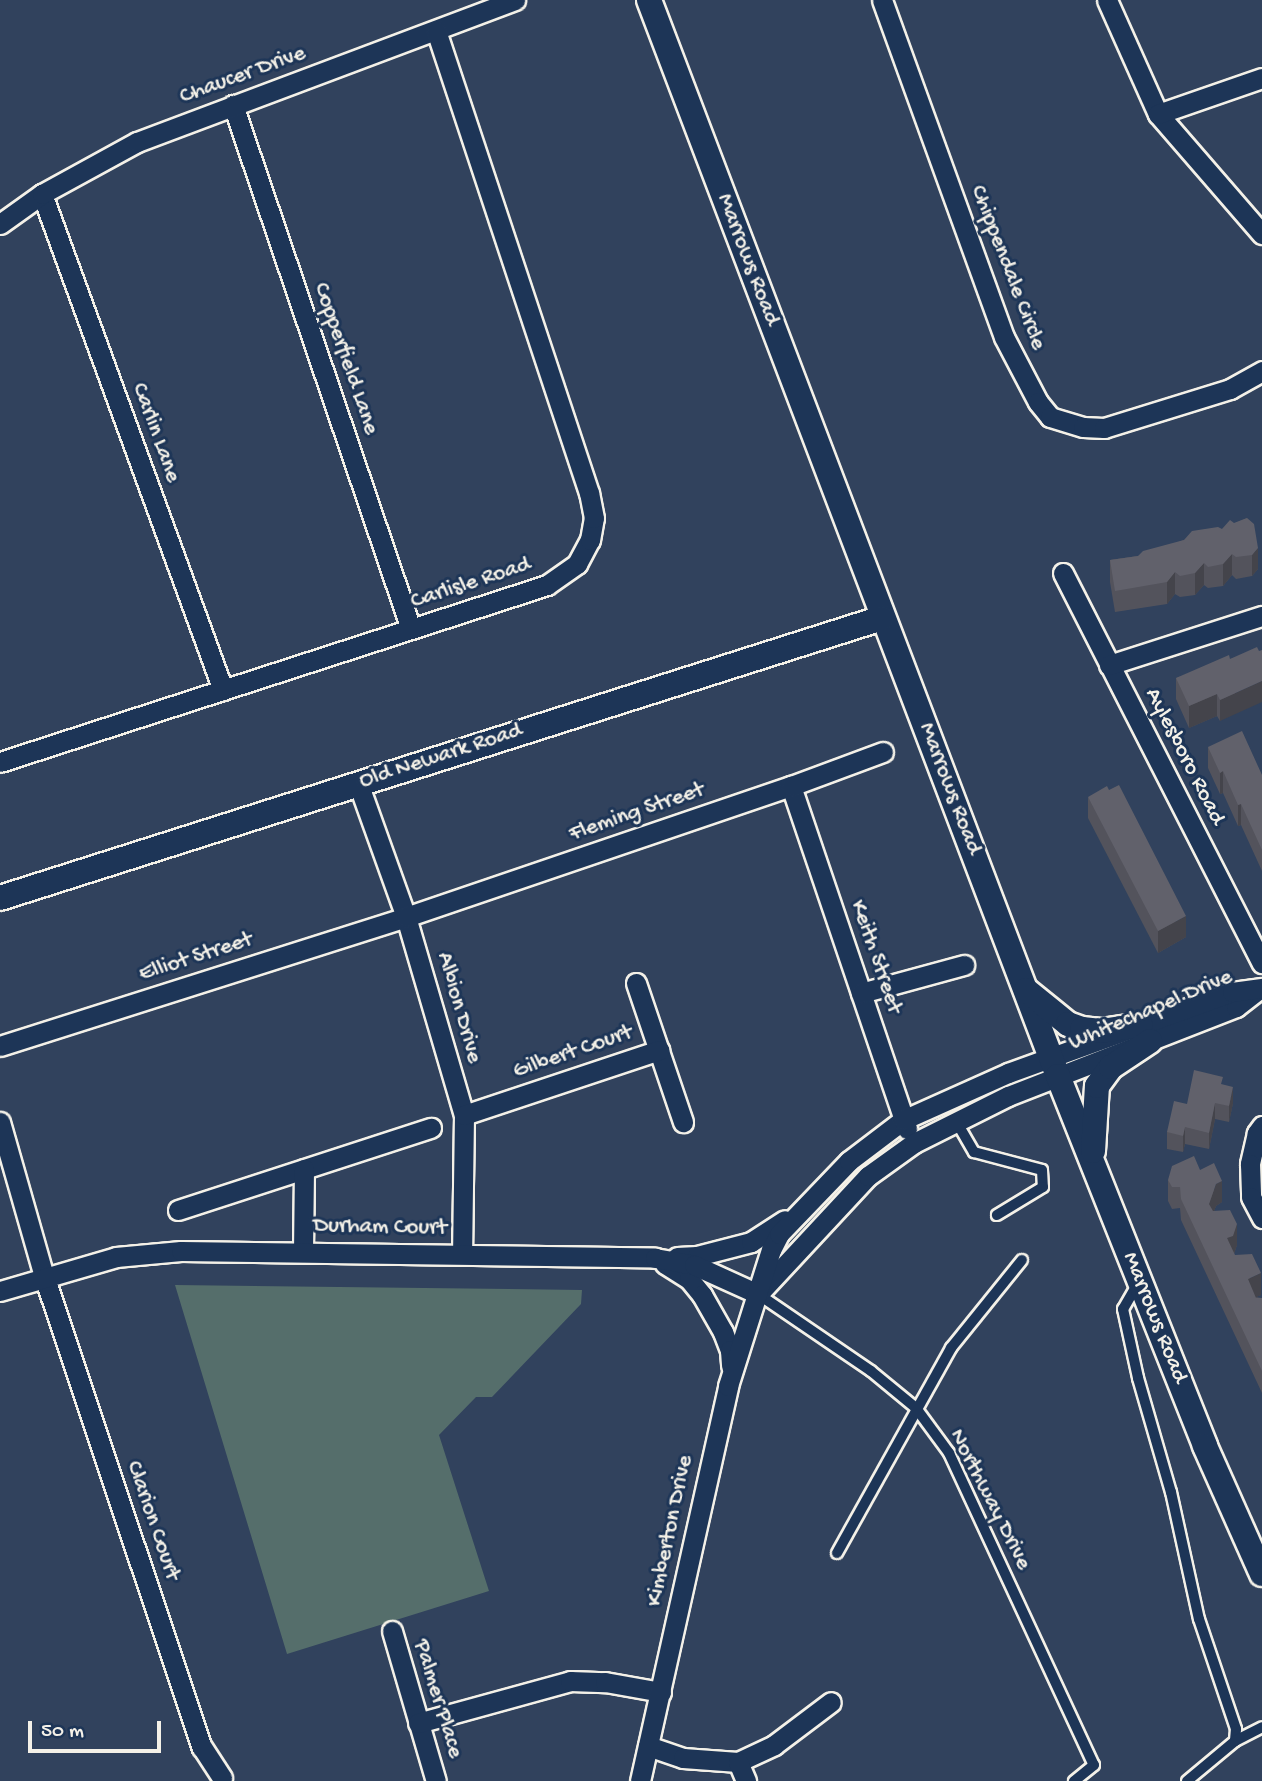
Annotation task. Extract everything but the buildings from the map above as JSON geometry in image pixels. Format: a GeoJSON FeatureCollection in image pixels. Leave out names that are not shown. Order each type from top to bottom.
{"type":"FeatureCollection","features":[{"type":"Feature","properties":{"kind":"street","name":"Chaucer Drive"},"geometry":{"type":"LineString","coordinates":[[0,224],[42,194],[137,142],[515,0]]}},
{"type":"Feature","properties":{"kind":"street","name":"Marrows Road"},"geometry":{"type":"LineString","coordinates":[[649,0],[881,618],[1055,1067],[1205,1446],[1262,1574]]}},
{"type":"Feature","properties":{"kind":"street","name":"Chippendale Circle"},"geometry":{"type":"LineString","coordinates":[[881,0],[1004,337],[1038,402],[1049,417],[1083,427],[1104,428],[1230,389],[1262,371]]}},
{"type":"Feature","properties":{"kind":"street"},"geometry":{"type":"LineString","coordinates":[[1107,0],[1158,114],[1262,234]]}},
{"type":"Feature","properties":{"kind":"street","name":"Carlisle Road"},"geometry":{"type":"LineString","coordinates":[[2,756],[223,690],[547,585],[577,564],[590,540],[594,518],[589,493],[436,31]]}},
{"type":"Feature","properties":{"kind":"street"},"geometry":{"type":"LineString","coordinates":[[1158,114],[1262,78]]}},
{"type":"Feature","properties":{"kind":"street","name":"Copperfield Lane"},"geometry":{"type":"LineString","coordinates":[[233,105],[411,629]]}},
{"type":"Feature","properties":{"kind":"street","name":"Carlin Lane"},"geometry":{"type":"LineString","coordinates":[[42,194],[223,690]]}},
{"type":"Feature","properties":{"kind":"street","name":"Aylesboro Road"},"geometry":{"type":"LineString","coordinates":[[1063,573],[1262,964]]}},
{"type":"Feature","properties":{"kind":"street"},"geometry":{"type":"LineString","coordinates":[[1109,665],[1262,616]]}},
{"type":"Feature","properties":{"kind":"street","name":"Old Newark Road"},"geometry":{"type":"LineString","coordinates":[[0,898],[881,618]]}},
{"type":"Feature","properties":{"kind":"street","name":"Fleming Street"},"geometry":{"type":"LineString","coordinates":[[406,917],[792,786],[883,752]]}},
{"type":"Feature","properties":{"kind":"street","name":"Albion Drive"},"geometry":{"type":"LineString","coordinates":[[358,783],[406,917],[464,1115],[462,1254]]}},
{"type":"Feature","properties":{"kind":"street","name":"Keith Street"},"geometry":{"type":"LineString","coordinates":[[792,786],[903,1120],[914,1143]]}},
{"type":"Feature","properties":{"kind":"street","name":"Elliot Street"},"geometry":{"type":"LineString","coordinates":[[0,1046],[406,917]]}},
{"type":"Feature","properties":{"kind":"street"},"geometry":{"type":"LineString","coordinates":[[861,993],[964,965]]}},
{"type":"Feature","properties":{"kind":"street","name":"Gilbert Court"},"geometry":{"type":"LineString","coordinates":[[636,983],[683,1122]]}},
{"type":"Feature","properties":{"kind":"street","name":"Whitechapel Drive"},"geometry":{"type":"LineString","coordinates":[[1055,1067],[1146,1033],[1236,1007],[1262,988]]}},
{"type":"Feature","properties":{"kind":"street"},"geometry":{"type":"LineString","coordinates":[[1026,990],[1068,1024],[1082,1029],[1146,1033]]}},
{"type":"Feature","properties":{"kind":"street"},"geometry":{"type":"LineString","coordinates":[[1092,1162],[1097,1086],[1111,1067],[1146,1033]]}},
{"type":"Feature","properties":{"kind":"street","name":"Gilbert Court"},"geometry":{"type":"LineString","coordinates":[[464,1115],[659,1050]]}},
{"type":"Feature","properties":{"kind":"street","name":"Kimberton Drive"},"geometry":{"type":"LineString","coordinates":[[640,1781],[732,1374],[779,1234],[849,1161],[903,1120],[1008,1073],[1055,1067]]}},
{"type":"Feature","properties":{"kind":"street","name":"Kimberton Drive"},"geometry":{"type":"LineString","coordinates":[[758,1294],[868,1176],[914,1143],[1055,1067]]}},
{"type":"Feature","properties":{"kind":"street","name":"Clarion Court"},"geometry":{"type":"LineString","coordinates":[[0,1122],[44,1276],[202,1747],[222,1778]]}},
{"type":"Feature","properties":{"kind":"street"},"geometry":{"type":"LineString","coordinates":[[1262,1126],[1257,1133],[1250,1164],[1251,1196],[1262,1218]]}},
{"type":"Feature","properties":{"kind":"street"},"geometry":{"type":"LineString","coordinates":[[178,1210],[431,1128]]}},
{"type":"Feature","properties":{"kind":"street"},"geometry":{"type":"LineString","coordinates":[[303,1251],[304,1169]]}},
{"type":"Feature","properties":{"kind":"street"},"geometry":{"type":"LineString","coordinates":[[655,1258],[696,1256],[751,1242],[806,1205]]}},
{"type":"Feature","properties":{"kind":"street","name":"Durham Court"},"geometry":{"type":"LineString","coordinates":[[0,1291],[44,1276],[145,1253],[303,1251],[655,1258],[694,1265],[758,1294]]}},
{"type":"Feature","properties":{"kind":"street"},"geometry":{"type":"LineString","coordinates":[[655,1258],[689,1279],[702,1295],[730,1350],[732,1374]]}},
{"type":"Feature","properties":{"kind":"street","name":"Palmer Place"},"geometry":{"type":"LineString","coordinates":[[392,1631],[436,1781]]}},
{"type":"Feature","properties":{"kind":"street"},"geometry":{"type":"LineString","coordinates":[[418,1723],[570,1681],[605,1682],[661,1692]]}},
{"type":"Feature","properties":{"kind":"street"},"geometry":{"type":"LineString","coordinates":[[648,1746],[683,1758],[738,1762],[774,1745],[831,1702]]}},
{"type":"Feature","properties":{"kind":"street"},"geometry":{"type":"LineString","coordinates":[[738,1762],[747,1781]]}},
{"type":"Feature","properties":{"kind":"lane"},"geometry":{"type":"LineString","coordinates":[[956,1120],[974,1152],[1042,1170],[1045,1178],[1043,1187],[997,1215]]}},
{"type":"Feature","properties":{"kind":"lane"},"geometry":{"type":"LineString","coordinates":[[837,1553],[951,1348],[1022,1260]]}},
{"type":"Feature","properties":{"kind":"lane"},"geometry":{"type":"LineString","coordinates":[[1139,1282],[1123,1309],[1138,1378],[1169,1481],[1199,1619],[1236,1729],[1235,1741]]}},
{"type":"Feature","properties":{"kind":"lane","name":"Northway Drive"},"geometry":{"type":"LineString","coordinates":[[758,1294],[870,1371],[916,1408],[949,1454],[1094,1765],[1074,1781]]}},
{"type":"Feature","properties":{"kind":"lane"},"geometry":{"type":"LineString","coordinates":[[1187,1781],[1235,1741],[1262,1727]]}},
{"type":"Feature","properties":{"kind":"green space"},"geometry":{"type":"Polygon","coordinates":[[[175,1285],[582,1290],[581,1304],[492,1397],[476,1397],[439,1435],[489,1591],[287,1654],[175,1285]]]}}]}
